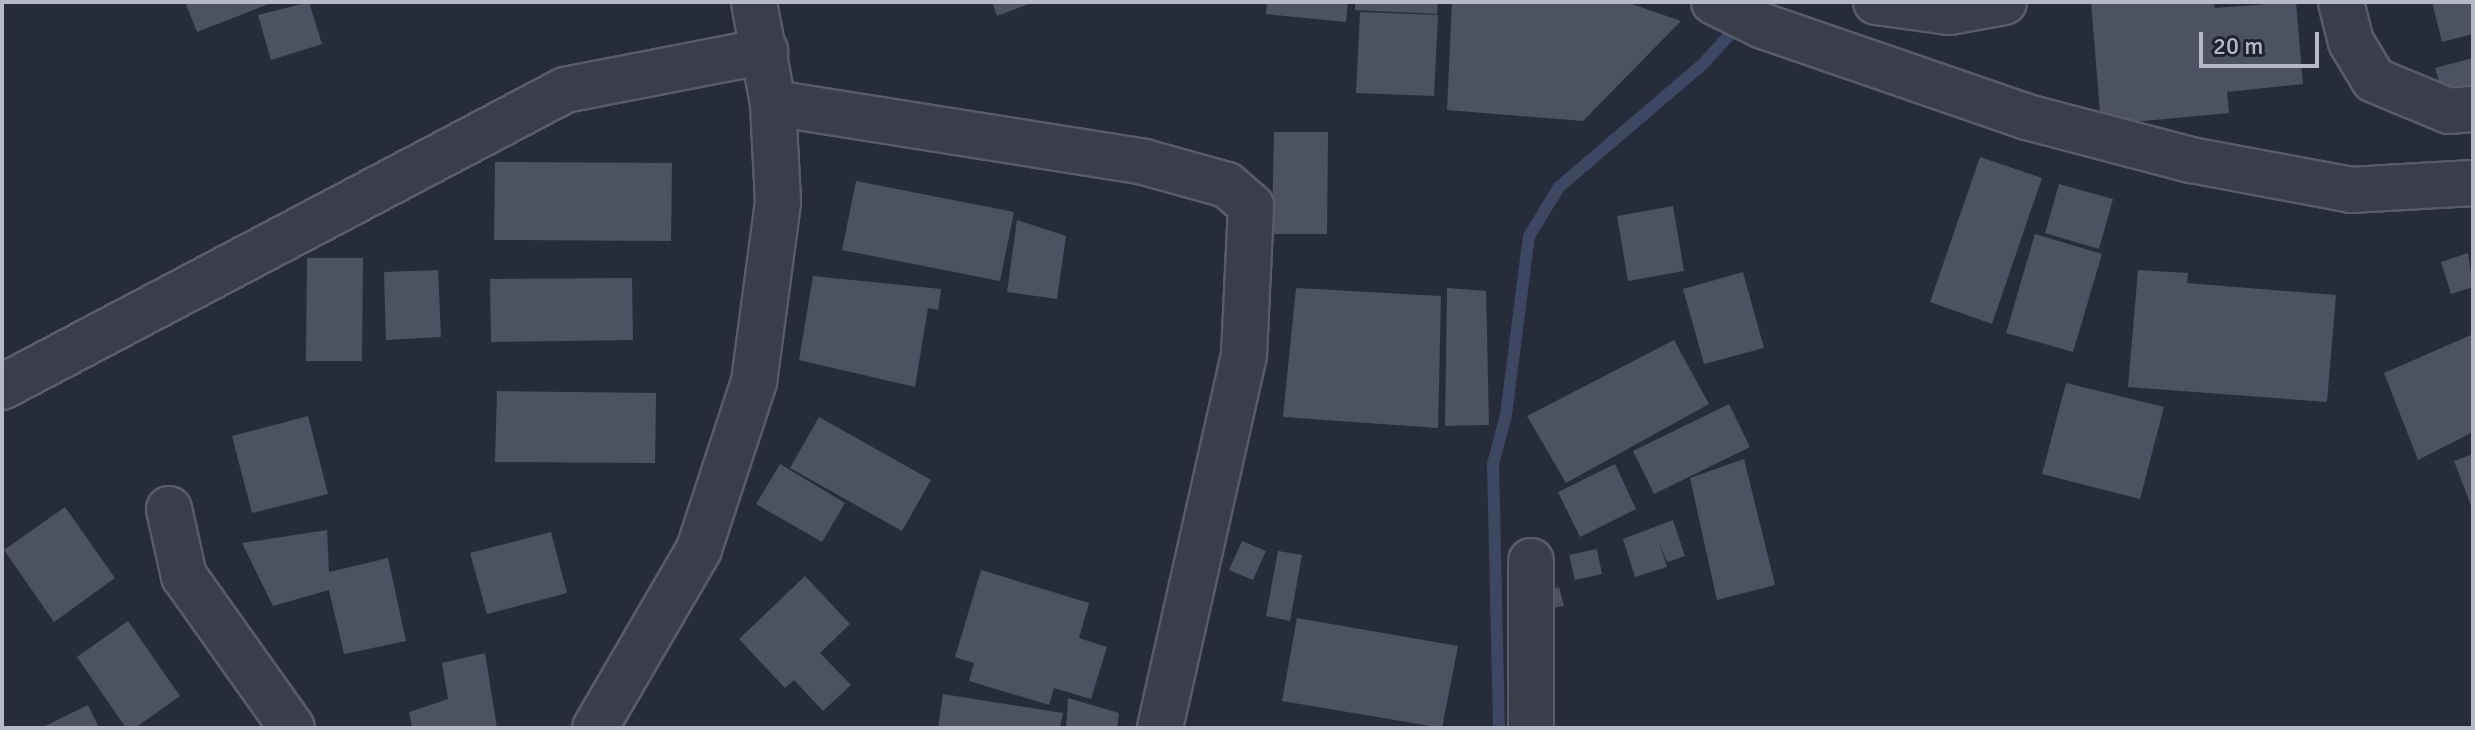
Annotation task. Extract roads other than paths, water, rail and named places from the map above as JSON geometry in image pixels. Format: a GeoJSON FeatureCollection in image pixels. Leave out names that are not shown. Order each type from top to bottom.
{"type":"FeatureCollection","features":[{"type":"Feature","properties":{"kind":"street"},"geometry":{"type":"LineString","coordinates":[[595,728],[699,549],[735,451],[772,279],[773,103],[754,2]]}},
{"type":"Feature","properties":{"kind":"street"},"geometry":{"type":"LineString","coordinates":[[1876,2],[1949,12],[2004,2]]}},
{"type":"Feature","properties":{"kind":"street"},"geometry":{"type":"LineString","coordinates":[[2341,2],[2351,42],[2374,80],[2449,111],[2473,109]]}},
{"type":"Feature","properties":{"kind":"street"},"geometry":{"type":"LineString","coordinates":[[1735,12],[2027,117],[2206,164],[2351,190],[2473,183]]}},
{"type":"Feature","properties":{"kind":"street"},"geometry":{"type":"LineString","coordinates":[[2,387],[565,90],[765,51]]}},
{"type":"Feature","properties":{"kind":"street"},"geometry":{"type":"LineString","coordinates":[[773,103],[1144,162],[1227,185],[1251,206],[1244,355],[1160,728]]}},
{"type":"Feature","properties":{"kind":"street"},"geometry":{"type":"LineString","coordinates":[[169,509],[184,576],[292,728]]}},
{"type":"Feature","properties":{"kind":"street"},"geometry":{"type":"LineString","coordinates":[[1531,561],[1531,728]]}},
{"type":"Feature","properties":{"kind":"waterway"},"geometry":{"type":"LineString","coordinates":[[1499,728],[1493,464],[1506,415],[1529,236],[1559,187],[1703,64],[1741,22]]}}]}
